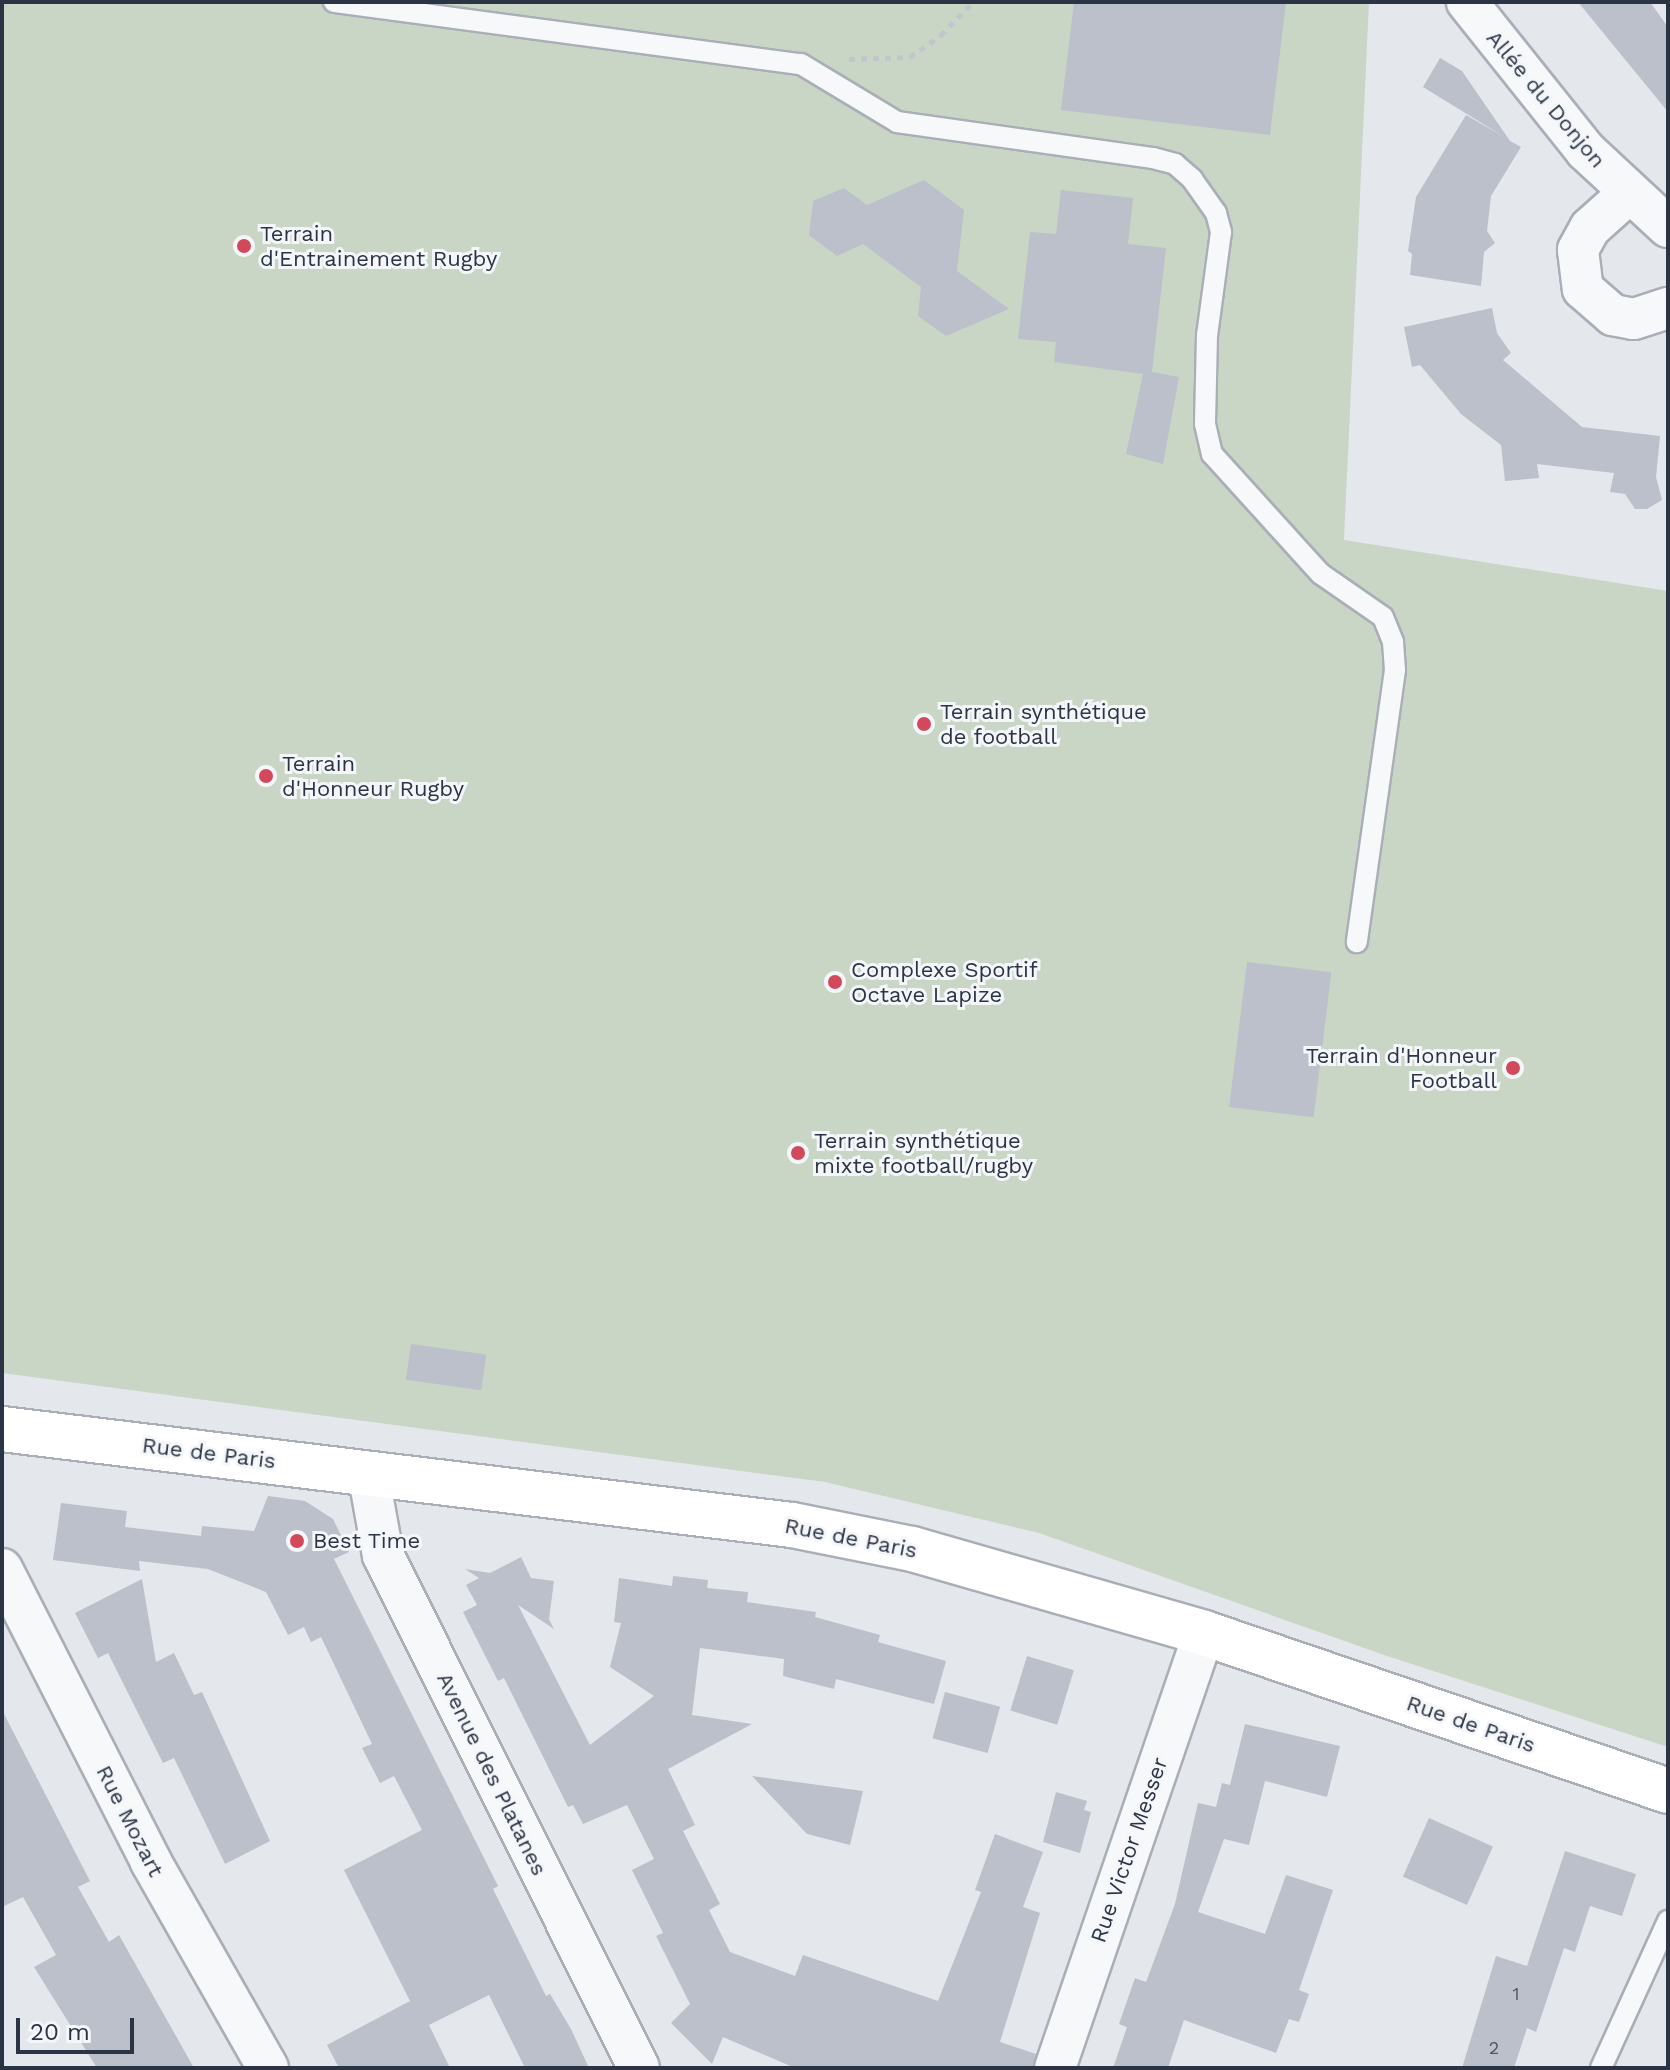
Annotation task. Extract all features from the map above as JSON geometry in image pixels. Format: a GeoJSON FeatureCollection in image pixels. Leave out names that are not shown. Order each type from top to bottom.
{"type":"FeatureCollection","features":[{"type":"Feature","properties":{"kind":"main road","name":"Rue de Paris"},"geometry":{"type":"LineString","coordinates":[[2,1429],[792,1525],[912,1549],[1204,1633],[1668,1791]]}},
{"type":"Feature","properties":{"kind":"street","name":"Allée du Donjon"},"geometry":{"type":"LineString","coordinates":[[1467,2],[1655,210],[1590,228],[1578,250],[1583,289],[1613,315],[1634,319],[1668,308]]}},
{"type":"Feature","properties":{"kind":"street","name":"Avenue des Platanes"},"geometry":{"type":"LineString","coordinates":[[368,1472],[383,1555],[639,2068]]}},
{"type":"Feature","properties":{"kind":"street","name":"Rue Mozart"},"geometry":{"type":"LineString","coordinates":[[2,1569],[151,1862],[268,2068]]}},
{"type":"Feature","properties":{"kind":"street","name":"Rue Victor Messer"},"geometry":{"type":"LineString","coordinates":[[1055,2068],[1204,1633]]}},
{"type":"Feature","properties":{"kind":"lane"},"geometry":{"type":"LineString","coordinates":[[334,2],[400,7],[801,64],[897,122],[1153,158],[1175,164],[1207,196],[1221,232],[1207,335],[1205,424],[1212,454],[1321,574],[1383,617],[1393,642],[1395,670],[1357,942]]}},
{"type":"Feature","properties":{"kind":"lane"},"geometry":{"type":"LineString","coordinates":[[1601,2068],[1668,1921]]}},
{"type":"Feature","properties":{"kind":"path"},"geometry":{"type":"LineString","coordinates":[[801,64],[910,57],[941,35],[973,2]]}},
{"type":"Feature","properties":{"kind":"green space","name":"Complexe Sportif Octave Lapize"},"geometry":{"type":"Polygon","coordinates":[[[2,2],[1369,2],[1344,540],[1668,591],[1668,1747],[1387,1656],[1039,1533],[825,1482],[2,1373],[2,2]]]}},
{"type":"Feature","properties":{"kind":"building"},"geometry":{"type":"Polygon","coordinates":[[[1074,2],[1286,2],[1270,135],[1061,110],[1074,2]]]}},
{"type":"Feature","properties":{"kind":"building"},"geometry":{"type":"Polygon","coordinates":[[[1578,2],[1650,2],[1668,27],[1668,112],[1578,2]]]}},
{"type":"Feature","properties":{"kind":"building"},"geometry":{"type":"Polygon","coordinates":[[[1440,58],[1462,71],[1510,141],[1521,147],[1491,196],[1487,231],[1495,243],[1484,252],[1481,286],[1410,275],[1412,254],[1408,251],[1416,197],[1466,115],[1506,138],[1423,87],[1440,58]]]}},
{"type":"Feature","properties":{"kind":"building"},"geometry":{"type":"Polygon","coordinates":[[[924,180],[964,210],[957,271],[1009,309],[946,336],[918,316],[921,287],[863,244],[837,256],[809,235],[813,201],[844,188],[867,205],[924,180]]]}},
{"type":"Feature","properties":{"kind":"building"},"geometry":{"type":"Polygon","coordinates":[[[1061,190],[1133,198],[1128,244],[1166,248],[1152,372],[1179,377],[1163,464],[1126,454],[1143,374],[1054,362],[1056,342],[1018,339],[1030,232],[1056,234],[1061,190]]]}},
{"type":"Feature","properties":{"kind":"building"},"geometry":{"type":"Polygon","coordinates":[[[1492,308],[1497,333],[1511,353],[1503,360],[1582,427],[1660,436],[1656,477],[1662,500],[1647,509],[1635,509],[1625,494],[1610,492],[1614,473],[1537,464],[1539,478],[1505,481],[1501,445],[1461,414],[1420,365],[1412,367],[1404,327],[1492,308]]]}},
{"type":"Feature","properties":{"kind":"building"},"geometry":{"type":"Polygon","coordinates":[[[1247,962],[1331,972],[1314,1117],[1229,1107],[1247,962]]]}},
{"type":"Feature","properties":{"kind":"building"},"geometry":{"type":"Polygon","coordinates":[[[411,1344],[486,1355],[481,1390],[406,1380],[411,1344]]]}},
{"type":"Feature","properties":{"kind":"building"},"geometry":{"type":"Polygon","coordinates":[[[268,1496],[305,1501],[333,1519],[349,1552],[334,1559],[498,1886],[493,1889],[546,1996],[550,1994],[571,2029],[589,2068],[525,2068],[489,1995],[429,2025],[450,2068],[339,2068],[327,2045],[410,2001],[344,1870],[422,1830],[394,1776],[380,1783],[362,1748],[372,1744],[321,1637],[311,1642],[304,1627],[288,1635],[266,1592],[208,1569],[139,1561],[140,1571],[53,1560],[61,1503],[127,1511],[125,1527],[201,1536],[202,1526],[254,1531],[268,1496]]]}},
{"type":"Feature","properties":{"kind":"building"},"geometry":{"type":"Polygon","coordinates":[[[521,1557],[531,1578],[554,1581],[549,1619],[554,1629],[518,1605],[590,1745],[654,1696],[610,1667],[621,1623],[614,1622],[619,1578],[672,1586],[673,1576],[708,1580],[707,1588],[748,1592],[747,1602],[816,1612],[815,1617],[880,1635],[878,1642],[946,1661],[934,1704],[836,1679],[834,1689],[783,1676],[784,1659],[700,1648],[692,1715],[752,1724],[668,1769],[695,1825],[683,1831],[720,1904],[709,1910],[730,1952],[795,1976],[803,1955],[938,2001],[981,1892],[975,1890],[995,1834],[1043,1852],[1023,1907],[1040,1913],[1000,2042],[1036,2054],[1033,2068],[795,2068],[723,2037],[712,2064],[671,2023],[690,2004],[656,1936],[663,1933],[632,1870],[654,1859],[627,1805],[583,1824],[573,1805],[568,1807],[504,1678],[498,1681],[463,1612],[477,1605],[466,1585],[479,1578],[465,1569],[490,1573],[521,1557]]]}},
{"type":"Feature","properties":{"kind":"building"},"geometry":{"type":"Polygon","coordinates":[[[142,1579],[156,1662],[174,1653],[194,1695],[202,1692],[270,1841],[225,1864],[174,1758],[163,1763],[108,1653],[98,1658],[75,1613],[142,1579]]]}},
{"type":"Feature","properties":{"kind":"building"},"geometry":{"type":"Polygon","coordinates":[[[1027,1656],[1074,1670],[1057,1725],[1010,1711],[1027,1656]]]}},
{"type":"Feature","properties":{"kind":"building"},"geometry":{"type":"Polygon","coordinates":[[[945,1692],[1000,1707],[988,1753],[933,1738],[945,1692]]]}},
{"type":"Feature","properties":{"kind":"building"},"geometry":{"type":"Polygon","coordinates":[[[2,1710],[90,1881],[78,1887],[109,1942],[119,1935],[194,2068],[97,2068],[34,1967],[56,1955],[23,1897],[2,1907],[2,1710]]]}},
{"type":"Feature","properties":{"kind":"building"},"geometry":{"type":"Polygon","coordinates":[[[1245,1724],[1340,1746],[1327,1797],[1265,1781],[1249,1845],[1224,1839],[1198,1912],[1265,1934],[1286,1875],[1333,1890],[1299,1990],[1309,1994],[1299,2022],[1289,2019],[1276,2053],[1184,2020],[1168,2068],[1113,2068],[1127,2027],[1119,2024],[1135,1978],[1146,1982],[1175,1904],[1198,1803],[1216,1807],[1222,1783],[1230,1785],[1245,1724]]]}},
{"type":"Feature","properties":{"kind":"building"},"geometry":{"type":"Polygon","coordinates":[[[752,1776],[863,1791],[850,1845],[807,1834],[752,1776]]]}},
{"type":"Feature","properties":{"kind":"building"},"geometry":{"type":"Polygon","coordinates":[[[1056,1792],[1087,1801],[1084,1810],[1091,1812],[1080,1853],[1043,1842],[1056,1792]]]}},
{"type":"Feature","properties":{"kind":"building"},"geometry":{"type":"Polygon","coordinates":[[[1429,1818],[1493,1846],[1467,1905],[1403,1876],[1429,1818]]]}},
{"type":"Feature","properties":{"kind":"building"},"geometry":{"type":"Polygon","coordinates":[[[1565,1851],[1636,1874],[1622,1916],[1590,1906],[1575,1952],[1564,1948],[1536,2032],[1527,2028],[1514,2068],[1462,2068],[1496,1956],[1527,1966],[1565,1851]]]}},
{"type":"Feature","properties":{"kind":"place","name":"Terrain d'Entrainement Rugby"},"geometry":{"type":"Point","coordinates":[244,246]}},
{"type":"Feature","properties":{"kind":"place","name":"Terrain synthétique de football"},"geometry":{"type":"Point","coordinates":[924,724]}},
{"type":"Feature","properties":{"kind":"place","name":"Terrain d'Honneur Rugby"},"geometry":{"type":"Point","coordinates":[266,776]}},
{"type":"Feature","properties":{"kind":"place","name":"Complexe Sportif Octave Lapize"},"geometry":{"type":"Point","coordinates":[835,982]}},
{"type":"Feature","properties":{"kind":"place","name":"Terrain d'Honneur Football"},"geometry":{"type":"Point","coordinates":[1513,1068]}},
{"type":"Feature","properties":{"kind":"place","name":"Terrain synthétique mixte football/rugby"},"geometry":{"type":"Point","coordinates":[798,1153]}},
{"type":"Feature","properties":{"kind":"place","name":"Best Time"},"geometry":{"type":"Point","coordinates":[297,1541]}}]}
